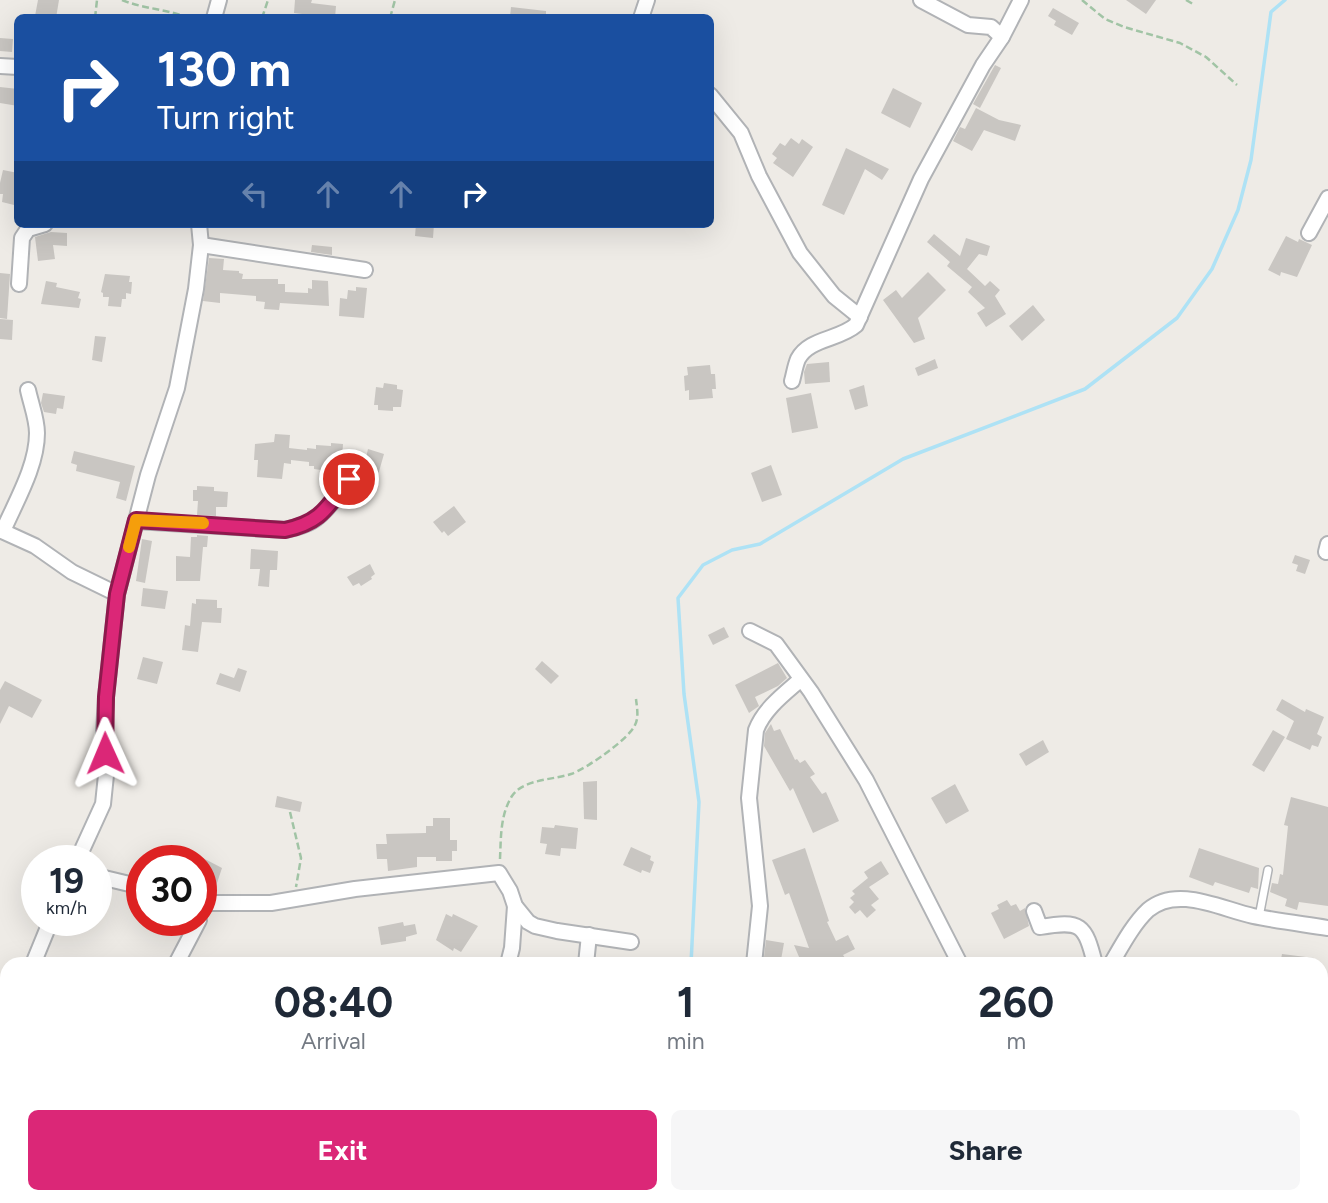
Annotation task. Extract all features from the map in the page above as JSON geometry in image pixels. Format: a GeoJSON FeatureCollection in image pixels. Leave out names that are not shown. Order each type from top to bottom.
{"type":"FeatureCollection","features":[{"type":"Feature","properties":{"kind":"street"},"geometry":{"type":"LineString","coordinates":[[921,0],[968,25],[991,27],[1002,37]]}},
{"type":"Feature","properties":{"kind":"street"},"geometry":{"type":"LineString","coordinates":[[792,381],[799,358],[810,346],[850,331],[860,317],[921,179],[1021,0]]}},
{"type":"Feature","properties":{"kind":"street"},"geometry":{"type":"LineString","coordinates":[[714,100],[741,133],[759,176],[800,253],[834,296],[860,317]]}},
{"type":"Feature","properties":{"kind":"street"},"geometry":{"type":"LineString","coordinates":[[1310,233],[1328,198]]}},
{"type":"Feature","properties":{"kind":"street"},"geometry":{"type":"LineString","coordinates":[[19,284],[22,238],[31,228]]}},
{"type":"Feature","properties":{"kind":"street"},"geometry":{"type":"LineString","coordinates":[[84,845],[103,804],[106,775],[106,697],[117,594],[136,520],[177,388],[196,289],[201,245],[199,228]]}},
{"type":"Feature","properties":{"kind":"street"},"geometry":{"type":"LineString","coordinates":[[201,245],[365,270]]}},
{"type":"Feature","properties":{"kind":"street"},"geometry":{"type":"LineString","coordinates":[[28,390],[38,431],[36,445],[32,462],[2,530],[35,546],[72,572],[117,594]]}},
{"type":"Feature","properties":{"kind":"street"},"geometry":{"type":"LineString","coordinates":[[136,520],[285,530],[316,520],[349,479],[354,468]]}},
{"type":"Feature","properties":{"kind":"street"},"geometry":{"type":"LineString","coordinates":[[750,631],[776,644],[811,692],[866,780],[956,957]]}},
{"type":"Feature","properties":{"kind":"street"},"geometry":{"type":"LineString","coordinates":[[755,957],[760,906],[749,798],[756,730],[760,720],[800,680]]}},
{"type":"Feature","properties":{"kind":"street"},"geometry":{"type":"LineString","coordinates":[[217,909],[355,889],[499,873],[515,906],[528,922],[540,928],[631,942]]}},
{"type":"Feature","properties":{"kind":"street"},"geometry":{"type":"LineString","coordinates":[[1115,957],[1148,910],[1163,902],[1188,900],[1259,917],[1328,928]]}},
{"type":"Feature","properties":{"kind":"street"},"geometry":{"type":"LineString","coordinates":[[510,957],[515,906]]}},
{"type":"Feature","properties":{"kind":"street"},"geometry":{"type":"LineString","coordinates":[[1034,911],[1040,927],[1072,924],[1083,930],[1093,957]]}},
{"type":"Feature","properties":{"kind":"street"},"geometry":{"type":"LineString","coordinates":[[587,957],[589,935]]}},
{"type":"Feature","properties":{"kind":"street"},"geometry":{"type":"LineString","coordinates":[[36,957],[44,936]]}},
{"type":"Feature","properties":{"kind":"street"},"geometry":{"type":"LineString","coordinates":[[179,957],[190,936]]}},
{"type":"Feature","properties":{"kind":"lane"},"geometry":{"type":"LineString","coordinates":[[1259,917],[1268,870]]}},
{"type":"Feature","properties":{"kind":"path"},"geometry":{"type":"LineString","coordinates":[[122,0],[179,14]]}},
{"type":"Feature","properties":{"kind":"path"},"geometry":{"type":"LineString","coordinates":[[1082,0],[1105,19],[1180,43],[1198,52],[1237,85]]}},
{"type":"Feature","properties":{"kind":"path"},"geometry":{"type":"LineString","coordinates":[[1186,0],[1192,4]]}},
{"type":"Feature","properties":{"kind":"path"},"geometry":{"type":"LineString","coordinates":[[499,873],[503,815],[513,794],[522,787],[573,774],[596,760],[635,728],[638,717],[636,699]]}},
{"type":"Feature","properties":{"kind":"path"},"geometry":{"type":"LineString","coordinates":[[290,812],[300,858],[299,876],[292,900]]}},
{"type":"Feature","properties":{"kind":"building"},"geometry":{"type":"Polygon","coordinates":[[[38,0],[59,0],[57,14],[35,14],[38,0]]]}},
{"type":"Feature","properties":{"kind":"building"},"geometry":{"type":"Polygon","coordinates":[[[295,0],[312,0],[311,3],[336,6],[335,14],[294,13],[295,0]]]}},
{"type":"Feature","properties":{"kind":"building"},"geometry":{"type":"Polygon","coordinates":[[[1126,0],[1156,0],[1146,14],[1126,0]]]}},
{"type":"Feature","properties":{"kind":"building"},"geometry":{"type":"Polygon","coordinates":[[[511,7],[546,11],[546,14],[510,14],[511,7]]]}},
{"type":"Feature","properties":{"kind":"building"},"geometry":{"type":"Polygon","coordinates":[[[1053,8],[1079,23],[1072,35],[1054,25],[1056,21],[1048,16],[1053,8]]]}},
{"type":"Feature","properties":{"kind":"building"},"geometry":{"type":"Polygon","coordinates":[[[0,38],[13,39],[12,52],[0,51],[0,38]]]}},
{"type":"Feature","properties":{"kind":"building"},"geometry":{"type":"Polygon","coordinates":[[[995,65],[1001,68],[980,108],[973,104],[995,65]]]}},
{"type":"Feature","properties":{"kind":"building"},"geometry":{"type":"Polygon","coordinates":[[[0,87],[14,89],[14,105],[0,103],[0,87]]]}},
{"type":"Feature","properties":{"kind":"building"},"geometry":{"type":"Polygon","coordinates":[[[893,88],[922,103],[910,128],[881,113],[893,88]]]}},
{"type":"Feature","properties":{"kind":"building"},"geometry":{"type":"Polygon","coordinates":[[[976,108],[999,120],[1021,125],[1015,141],[984,130],[972,151],[953,141],[960,127],[965,129],[976,108]]]}},
{"type":"Feature","properties":{"kind":"building"},"geometry":{"type":"Polygon","coordinates":[[[791,138],[799,144],[802,139],[813,147],[793,177],[773,163],[777,158],[772,154],[780,143],[785,146],[791,138]]]}},
{"type":"Feature","properties":{"kind":"building"},"geometry":{"type":"Polygon","coordinates":[[[846,148],[889,169],[882,180],[865,169],[844,215],[822,205],[846,148]]]}},
{"type":"Feature","properties":{"kind":"building"},"geometry":{"type":"Polygon","coordinates":[[[3,170],[14,172],[14,205],[2,202],[0,183],[3,170]]]}},
{"type":"Feature","properties":{"kind":"building"},"geometry":{"type":"Polygon","coordinates":[[[416,228],[434,228],[433,238],[415,236],[416,228]]]}},
{"type":"Feature","properties":{"kind":"building"},"geometry":{"type":"Polygon","coordinates":[[[51,232],[67,233],[67,246],[53,245],[55,259],[38,261],[35,237],[51,232]]]}},
{"type":"Feature","properties":{"kind":"building"},"geometry":{"type":"Polygon","coordinates":[[[934,234],[960,256],[966,238],[990,246],[987,256],[979,254],[967,269],[985,286],[990,281],[1000,290],[995,296],[1006,314],[986,327],[977,313],[985,308],[968,292],[972,287],[947,266],[950,262],[927,242],[934,234]]]}},
{"type":"Feature","properties":{"kind":"building"},"geometry":{"type":"Polygon","coordinates":[[[1286,236],[1312,245],[1297,277],[1281,272],[1280,276],[1268,270],[1286,236]]]}},
{"type":"Feature","properties":{"kind":"building"},"geometry":{"type":"Polygon","coordinates":[[[312,245],[332,247],[332,255],[311,252],[312,245]]]}},
{"type":"Feature","properties":{"kind":"building"},"geometry":{"type":"Polygon","coordinates":[[[209,258],[224,259],[223,270],[239,271],[243,274],[242,279],[278,279],[278,284],[285,284],[285,292],[308,293],[308,288],[312,289],[312,280],[328,281],[329,306],[280,303],[279,310],[264,309],[265,302],[256,301],[256,296],[220,293],[220,303],[203,301],[209,258]]]}},
{"type":"Feature","properties":{"kind":"building"},"geometry":{"type":"Polygon","coordinates":[[[928,272],[946,290],[918,318],[925,339],[914,343],[883,300],[896,290],[902,298],[928,272]]]}},
{"type":"Feature","properties":{"kind":"building"},"geometry":{"type":"Polygon","coordinates":[[[0,273],[10,274],[7,319],[0,318],[0,273]]]}},
{"type":"Feature","properties":{"kind":"building"},"geometry":{"type":"Polygon","coordinates":[[[105,274],[130,276],[131,294],[126,293],[121,307],[108,306],[109,297],[103,297],[101,292],[105,274]]]}},
{"type":"Feature","properties":{"kind":"building"},"geometry":{"type":"Polygon","coordinates":[[[46,281],[57,283],[56,287],[80,292],[79,308],[41,304],[46,281]]]}},
{"type":"Feature","properties":{"kind":"building"},"geometry":{"type":"Polygon","coordinates":[[[356,287],[367,288],[364,318],[339,316],[340,298],[347,299],[348,290],[356,291],[356,287]]]}},
{"type":"Feature","properties":{"kind":"building"},"geometry":{"type":"Polygon","coordinates":[[[1033,305],[1045,320],[1022,341],[1009,326],[1033,305]]]}},
{"type":"Feature","properties":{"kind":"building"},"geometry":{"type":"Polygon","coordinates":[[[0,319],[13,320],[12,340],[0,339],[0,319]]]}},
{"type":"Feature","properties":{"kind":"building"},"geometry":{"type":"Polygon","coordinates":[[[95,336],[106,337],[102,362],[92,360],[95,336]]]}},
{"type":"Feature","properties":{"kind":"building"},"geometry":{"type":"Polygon","coordinates":[[[935,359],[938,368],[918,376],[915,368],[935,359]]]}},
{"type":"Feature","properties":{"kind":"building"},"geometry":{"type":"Polygon","coordinates":[[[829,362],[830,382],[805,384],[804,372],[807,364],[829,362]]]}},
{"type":"Feature","properties":{"kind":"building"},"geometry":{"type":"Polygon","coordinates":[[[710,365],[711,374],[715,374],[716,389],[712,389],[713,398],[689,400],[684,376],[688,375],[687,367],[710,365]]]}},
{"type":"Feature","properties":{"kind":"building"},"geometry":{"type":"Polygon","coordinates":[[[384,383],[397,385],[397,389],[403,390],[401,407],[393,407],[393,411],[378,410],[378,405],[374,405],[376,387],[383,388],[384,383]]]}},
{"type":"Feature","properties":{"kind":"building"},"geometry":{"type":"Polygon","coordinates":[[[864,385],[868,406],[855,410],[849,390],[864,385]]]}},
{"type":"Feature","properties":{"kind":"building"},"geometry":{"type":"Polygon","coordinates":[[[43,393],[65,396],[63,409],[57,408],[56,414],[44,412],[41,403],[43,393]]]}},
{"type":"Feature","properties":{"kind":"building"},"geometry":{"type":"Polygon","coordinates":[[[811,393],[818,428],[792,433],[786,398],[811,393]]]}},
{"type":"Feature","properties":{"kind":"building"},"geometry":{"type":"Polygon","coordinates":[[[275,434],[290,435],[289,448],[307,450],[316,449],[316,445],[343,444],[341,473],[320,475],[321,470],[309,466],[309,462],[291,460],[291,464],[284,463],[282,479],[257,477],[255,444],[274,442],[275,434]]]}},
{"type":"Feature","properties":{"kind":"building"},"geometry":{"type":"Polygon","coordinates":[[[368,449],[384,454],[378,475],[363,471],[368,449]]]}},
{"type":"Feature","properties":{"kind":"building"},"geometry":{"type":"Polygon","coordinates":[[[74,451],[135,466],[126,501],[116,498],[120,482],[76,471],[77,465],[71,463],[74,451]]]}},
{"type":"Feature","properties":{"kind":"building"},"geometry":{"type":"Polygon","coordinates":[[[771,465],[782,495],[762,502],[751,473],[771,465]]]}},
{"type":"Feature","properties":{"kind":"building"},"geometry":{"type":"Polygon","coordinates":[[[197,486],[214,487],[214,491],[228,492],[227,507],[216,507],[216,516],[197,515],[198,501],[193,501],[193,490],[197,490],[197,486]]]}},
{"type":"Feature","properties":{"kind":"building"},"geometry":{"type":"Polygon","coordinates":[[[454,506],[466,522],[448,536],[433,522],[454,506]]]}},
{"type":"Feature","properties":{"kind":"building"},"geometry":{"type":"Polygon","coordinates":[[[208,536],[207,547],[203,547],[200,581],[176,581],[176,556],[190,557],[191,537],[208,536]]]}},
{"type":"Feature","properties":{"kind":"building"},"geometry":{"type":"Polygon","coordinates":[[[142,539],[152,541],[145,583],[136,581],[142,539]]]}},
{"type":"Feature","properties":{"kind":"building"},"geometry":{"type":"Polygon","coordinates":[[[251,549],[278,551],[277,570],[270,570],[269,587],[258,586],[260,569],[250,569],[251,549]]]}},
{"type":"Feature","properties":{"kind":"building"},"geometry":{"type":"Polygon","coordinates":[[[1295,555],[1310,560],[1305,574],[1296,571],[1298,565],[1292,563],[1295,555]]]}},
{"type":"Feature","properties":{"kind":"building"},"geometry":{"type":"Polygon","coordinates":[[[370,564],[375,574],[372,579],[361,586],[359,583],[353,586],[347,577],[370,564]]]}},
{"type":"Feature","properties":{"kind":"building"},"geometry":{"type":"Polygon","coordinates":[[[143,588],[168,591],[165,609],[141,606],[143,588]]]}},
{"type":"Feature","properties":{"kind":"building"},"geometry":{"type":"Polygon","coordinates":[[[196,599],[217,600],[217,608],[222,608],[221,623],[202,622],[198,652],[182,650],[185,625],[190,626],[192,603],[196,604],[196,599]]]}},
{"type":"Feature","properties":{"kind":"building"},"geometry":{"type":"Polygon","coordinates":[[[724,627],[729,637],[713,645],[708,635],[724,627]]]}},
{"type":"Feature","properties":{"kind":"building"},"geometry":{"type":"Polygon","coordinates":[[[143,657],[163,662],[157,684],[137,679],[143,657]]]}},
{"type":"Feature","properties":{"kind":"building"},"geometry":{"type":"Polygon","coordinates":[[[542,661],[559,676],[551,684],[535,669],[542,661]]]}},
{"type":"Feature","properties":{"kind":"building"},"geometry":{"type":"Polygon","coordinates":[[[778,663],[787,678],[778,686],[755,697],[759,706],[749,713],[735,685],[778,663]]]}},
{"type":"Feature","properties":{"kind":"building"},"geometry":{"type":"Polygon","coordinates":[[[238,668],[247,671],[240,692],[216,684],[220,673],[234,678],[238,668]]]}},
{"type":"Feature","properties":{"kind":"building"},"geometry":{"type":"Polygon","coordinates":[[[5,681],[42,700],[32,718],[9,706],[0,724],[0,690],[5,681]]]}},
{"type":"Feature","properties":{"kind":"building"},"geometry":{"type":"Polygon","coordinates":[[[1282,699],[1305,712],[1306,709],[1324,717],[1317,734],[1322,737],[1318,747],[1312,745],[1310,750],[1286,739],[1294,721],[1276,710],[1282,699]]]}},
{"type":"Feature","properties":{"kind":"building"},"geometry":{"type":"Polygon","coordinates":[[[771,724],[774,731],[780,729],[795,760],[800,763],[805,760],[815,774],[810,777],[822,794],[826,792],[839,821],[813,833],[793,788],[790,791],[764,746],[765,733],[771,724]]]}},
{"type":"Feature","properties":{"kind":"building"},"geometry":{"type":"Polygon","coordinates":[[[1273,730],[1285,737],[1264,772],[1252,765],[1273,730]]]}},
{"type":"Feature","properties":{"kind":"building"},"geometry":{"type":"Polygon","coordinates":[[[1043,740],[1049,752],[1026,766],[1019,754],[1043,740]]]}},
{"type":"Feature","properties":{"kind":"building"},"geometry":{"type":"Polygon","coordinates":[[[597,781],[597,820],[584,819],[583,782],[597,781]]]}},
{"type":"Feature","properties":{"kind":"building"},"geometry":{"type":"Polygon","coordinates":[[[955,784],[969,811],[946,824],[931,798],[955,784]]]}},
{"type":"Feature","properties":{"kind":"building"},"geometry":{"type":"Polygon","coordinates":[[[277,796],[302,802],[300,812],[275,807],[277,796]]]}},
{"type":"Feature","properties":{"kind":"building"},"geometry":{"type":"Polygon","coordinates":[[[1291,797],[1328,807],[1328,906],[1299,902],[1297,910],[1285,906],[1287,899],[1270,892],[1272,883],[1278,884],[1280,874],[1283,875],[1288,826],[1284,825],[1291,797]]]}},
{"type":"Feature","properties":{"kind":"building"},"geometry":{"type":"Polygon","coordinates":[[[433,818],[450,818],[450,840],[457,840],[457,851],[452,851],[452,861],[436,861],[436,857],[417,857],[417,867],[388,871],[387,859],[377,859],[376,844],[387,844],[386,834],[426,833],[426,826],[433,826],[433,818]]]}},
{"type":"Feature","properties":{"kind":"building"},"geometry":{"type":"Polygon","coordinates":[[[555,825],[578,828],[576,849],[561,848],[560,856],[545,854],[547,844],[540,843],[542,827],[554,828],[555,825]]]}},
{"type":"Feature","properties":{"kind":"building"},"geometry":{"type":"Polygon","coordinates":[[[631,847],[651,856],[650,860],[654,862],[650,873],[642,870],[641,873],[623,865],[631,847]]]}},
{"type":"Feature","properties":{"kind":"building"},"geometry":{"type":"Polygon","coordinates":[[[805,848],[829,921],[827,922],[836,941],[848,935],[855,949],[843,955],[844,957],[799,957],[794,945],[809,948],[789,893],[785,895],[772,860],[805,848]]]}},
{"type":"Feature","properties":{"kind":"building"},"geometry":{"type":"Polygon","coordinates":[[[1199,848],[1259,868],[1258,889],[1251,887],[1249,893],[1215,882],[1213,886],[1189,877],[1199,848]]]}},
{"type":"Feature","properties":{"kind":"building"},"geometry":{"type":"Polygon","coordinates":[[[881,861],[889,874],[869,887],[879,899],[871,905],[876,910],[867,918],[860,910],[855,914],[849,907],[854,902],[850,898],[855,894],[852,891],[868,878],[864,872],[881,861]]]}},
{"type":"Feature","properties":{"kind":"building"},"geometry":{"type":"Polygon","coordinates":[[[217,865],[222,868],[217,883],[217,865]]]}},
{"type":"Feature","properties":{"kind":"building"},"geometry":{"type":"Polygon","coordinates":[[[1007,900],[1011,906],[1016,904],[1020,911],[1025,908],[1029,926],[1004,939],[991,913],[999,909],[997,905],[1007,900]]]}},
{"type":"Feature","properties":{"kind":"building"},"geometry":{"type":"Polygon","coordinates":[[[446,914],[452,917],[453,914],[478,926],[461,952],[454,948],[453,951],[436,940],[446,914]]]}},
{"type":"Feature","properties":{"kind":"building"},"geometry":{"type":"Polygon","coordinates":[[[403,922],[404,926],[415,924],[417,934],[406,937],[406,941],[381,945],[378,927],[403,922]]]}},
{"type":"Feature","properties":{"kind":"building"},"geometry":{"type":"Polygon","coordinates":[[[766,940],[784,943],[782,957],[764,957],[766,940]]]}},
{"type":"Feature","properties":{"kind":"building"},"geometry":{"type":"Polygon","coordinates":[[[1282,954],[1306,957],[1281,957],[1282,954]]]}},
{"type":"Feature","properties":{"kind":"waterway"},"geometry":{"type":"LineString","coordinates":[[691,957],[699,802],[684,694],[678,598],[703,565],[732,550],[760,544],[903,459],[1085,389],[1177,318],[1212,269],[1238,210],[1251,160],[1271,12],[1285,0]]}},
{"type":"Feature","properties":{"kind":"slow traffic"},"geometry":{"type":"LineString","coordinates":[[129,547],[136,520],[203,523]]}},
{"type":"Feature","properties":{"kind":"route"},"geometry":{"type":"LineString","coordinates":[[105,753],[106,697],[117,594],[136,520],[285,530],[316,520],[349,479]]}}]}
